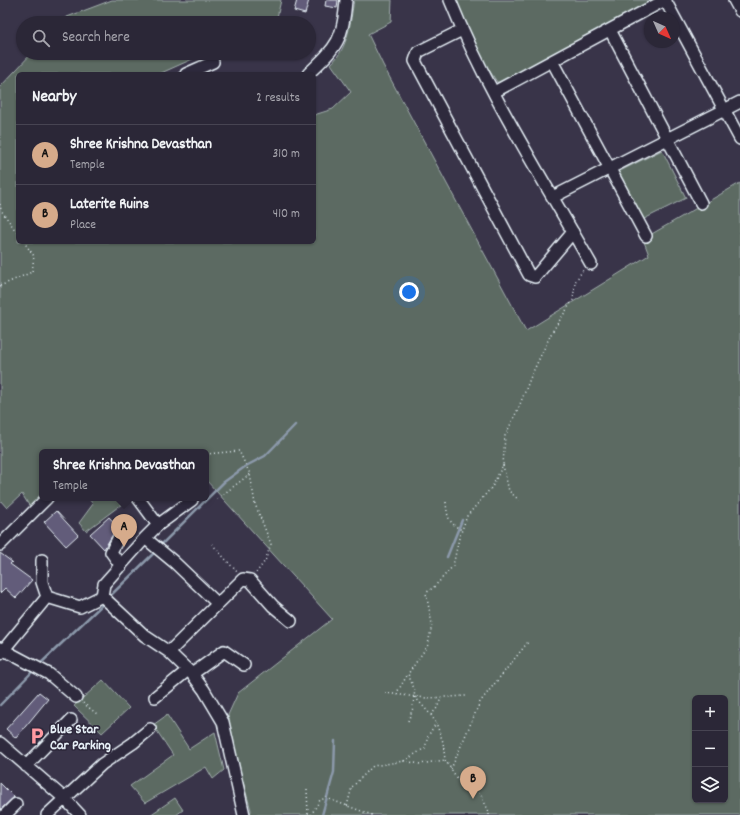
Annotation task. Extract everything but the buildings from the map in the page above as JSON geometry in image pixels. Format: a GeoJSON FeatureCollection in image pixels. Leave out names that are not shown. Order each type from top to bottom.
{"type":"FeatureCollection","features":[{"type":"Feature","properties":{"kind":"street"},"geometry":{"type":"LineString","coordinates":[[310,72],[333,50],[341,33],[346,0]]}},
{"type":"Feature","properties":{"kind":"street"},"geometry":{"type":"LineString","coordinates":[[450,0],[462,30],[494,92],[591,264]]}},
{"type":"Feature","properties":{"kind":"street"},"geometry":{"type":"LineString","coordinates":[[494,92],[665,0],[740,139]]}},
{"type":"Feature","properties":{"kind":"street"},"geometry":{"type":"LineString","coordinates":[[734,0],[740,11]]}},
{"type":"Feature","properties":{"kind":"street"},"geometry":{"type":"LineString","coordinates":[[462,30],[418,52],[415,61],[529,276],[535,277],[573,232]]}},
{"type":"Feature","properties":{"kind":"street"},"geometry":{"type":"LineString","coordinates":[[610,30],[701,203]]}},
{"type":"Feature","properties":{"kind":"street"},"geometry":{"type":"LineString","coordinates":[[552,61],[646,236]]}},
{"type":"Feature","properties":{"kind":"street"},"geometry":{"type":"LineString","coordinates":[[190,72],[213,62]]}},
{"type":"Feature","properties":{"kind":"street"},"geometry":{"type":"LineString","coordinates":[[553,197],[668,140],[740,102]]}},
{"type":"Feature","properties":{"kind":"street"},"geometry":{"type":"LineString","coordinates":[[0,545],[44,501]]}},
{"type":"Feature","properties":{"kind":"street"},"geometry":{"type":"LineString","coordinates":[[140,501],[158,525]]}},
{"type":"Feature","properties":{"kind":"street"},"geometry":{"type":"LineString","coordinates":[[102,596],[104,584],[144,538],[158,525],[191,501]]}},
{"type":"Feature","properties":{"kind":"street"},"geometry":{"type":"LineString","coordinates":[[119,537],[111,552],[121,566]]}},
{"type":"Feature","properties":{"kind":"street"},"geometry":{"type":"LineString","coordinates":[[144,538],[174,562],[218,604]]}},
{"type":"Feature","properties":{"kind":"street"},"geometry":{"type":"LineString","coordinates":[[42,560],[42,582],[47,597]]}},
{"type":"Feature","properties":{"kind":"street"},"geometry":{"type":"LineString","coordinates":[[169,652],[218,604],[247,580],[273,606],[291,621]]}},
{"type":"Feature","properties":{"kind":"street"},"geometry":{"type":"LineString","coordinates":[[47,597],[80,607],[102,596]]}},
{"type":"Feature","properties":{"kind":"street"},"geometry":{"type":"LineString","coordinates":[[102,596],[145,636],[169,652],[190,672],[204,690],[223,722],[244,815]]}},
{"type":"Feature","properties":{"kind":"street"},"geometry":{"type":"LineString","coordinates":[[47,597],[1,651],[49,674],[76,697]]}},
{"type":"Feature","properties":{"kind":"street"},"geometry":{"type":"LineString","coordinates":[[155,697],[224,650],[244,665]]}},
{"type":"Feature","properties":{"kind":"street"},"geometry":{"type":"LineString","coordinates":[[204,690],[212,689],[223,707]]}},
{"type":"Feature","properties":{"kind":"street"},"geometry":{"type":"LineString","coordinates":[[26,766],[71,720]]}},
{"type":"Feature","properties":{"kind":"street"},"geometry":{"type":"LineString","coordinates":[[47,815],[65,800],[102,764],[134,742],[150,728]]}},
{"type":"Feature","properties":{"kind":"street"},"geometry":{"type":"LineString","coordinates":[[0,743],[80,815]]}},
{"type":"Feature","properties":{"kind":"street"},"geometry":{"type":"LineString","coordinates":[[5,815],[16,804]]}},
{"type":"Feature","properties":{"kind":"path"},"geometry":{"type":"LineString","coordinates":[[0,204],[1,210],[16,231]]}},
{"type":"Feature","properties":{"kind":"path"},"geometry":{"type":"LineString","coordinates":[[0,286],[32,272],[34,256],[25,244]]}},
{"type":"Feature","properties":{"kind":"path"},"geometry":{"type":"LineString","coordinates":[[519,500],[509,491],[503,465],[505,436],[519,408],[531,376],[552,332],[573,300],[575,282],[582,271],[591,264]]}},
{"type":"Feature","properties":{"kind":"path"},"geometry":{"type":"LineString","coordinates":[[209,454],[239,451],[250,474],[255,504],[271,544],[265,561],[247,580],[212,544]]}},
{"type":"Feature","properties":{"kind":"path"},"geometry":{"type":"LineString","coordinates":[[396,694],[428,645],[432,624],[426,593],[435,586],[453,566],[467,516],[492,487],[503,465]]}},
{"type":"Feature","properties":{"kind":"path"},"geometry":{"type":"LineString","coordinates":[[217,499],[250,474]]}},
{"type":"Feature","properties":{"kind":"path"},"geometry":{"type":"LineString","coordinates":[[446,502],[447,518],[454,526],[462,530]]}},
{"type":"Feature","properties":{"kind":"path"},"geometry":{"type":"LineString","coordinates":[[451,769],[480,702],[528,642]]}},
{"type":"Feature","properties":{"kind":"path"},"geometry":{"type":"LineString","coordinates":[[408,674],[415,691],[413,708],[408,721]]}},
{"type":"Feature","properties":{"kind":"path"},"geometry":{"type":"LineString","coordinates":[[385,693],[436,698],[442,696],[467,696]]}},
{"type":"Feature","properties":{"kind":"path"},"geometry":{"type":"LineString","coordinates":[[414,696],[436,723],[443,742],[445,760],[459,781],[481,795],[489,812],[488,815]]}},
{"type":"Feature","properties":{"kind":"path"},"geometry":{"type":"LineString","coordinates":[[431,715],[437,708],[442,696]]}},
{"type":"Feature","properties":{"kind":"path"},"geometry":{"type":"LineString","coordinates":[[76,697],[97,714]]}},
{"type":"Feature","properties":{"kind":"path"},"geometry":{"type":"LineString","coordinates":[[404,761],[425,748],[428,736],[436,723]]}},
{"type":"Feature","properties":{"kind":"path"},"geometry":{"type":"LineString","coordinates":[[347,806],[352,787],[373,766],[404,761],[420,764],[445,760]]}},
{"type":"Feature","properties":{"kind":"path"},"geometry":{"type":"LineString","coordinates":[[307,788],[308,815]]}},
{"type":"Feature","properties":{"kind":"path"},"geometry":{"type":"LineString","coordinates":[[311,815],[320,800],[326,798],[372,815]]}},
{"type":"Feature","properties":{"kind":"green space"},"geometry":{"type":"Polygon","coordinates":[[[112,0],[281,0],[277,16],[70,16],[112,0]]]}},
{"type":"Feature","properties":{"kind":"green space"},"geometry":{"type":"Polygon","coordinates":[[[354,0],[392,0],[391,22],[368,34],[383,65],[526,331],[649,255],[643,239],[740,183],[740,815],[250,815],[251,810],[233,747],[228,715],[238,693],[332,619],[209,483],[209,449],[39,449],[39,499],[30,507],[22,494],[7,508],[0,500],[0,87],[25,60],[190,60],[163,72],[16,72],[16,244],[316,244],[316,114],[333,109],[351,92],[331,64],[342,50],[348,34],[354,0]]]}},
{"type":"Feature","properties":{"kind":"green space"},"geometry":{"type":"Polygon","coordinates":[[[456,0],[657,0],[503,83],[497,82],[476,50],[456,0]]]}},
{"type":"Feature","properties":{"kind":"green space"},"geometry":{"type":"Polygon","coordinates":[[[662,150],[686,198],[640,221],[616,173],[662,150]]]}},
{"type":"Feature","properties":{"kind":"green space"},"geometry":{"type":"Polygon","coordinates":[[[90,501],[126,501],[86,531],[79,523],[93,504],[90,501]]]}},
{"type":"Feature","properties":{"kind":"green space"},"geometry":{"type":"Polygon","coordinates":[[[103,680],[129,708],[102,733],[74,706],[103,680]]]}},
{"type":"Feature","properties":{"kind":"green space"},"geometry":{"type":"Polygon","coordinates":[[[167,715],[189,749],[215,732],[224,770],[213,779],[206,767],[145,803],[130,786],[173,755],[153,725],[167,715]]]}},
{"type":"Feature","properties":{"kind":"green space"},"geometry":{"type":"Polygon","coordinates":[[[175,798],[183,810],[176,815],[150,815],[175,798]]]}},
{"type":"Feature","properties":{"kind":"waterway"},"geometry":{"type":"LineString","coordinates":[[209,497],[224,482],[246,466],[265,456],[295,425]]}},
{"type":"Feature","properties":{"kind":"waterway"},"geometry":{"type":"LineString","coordinates":[[159,547],[205,501]]}},
{"type":"Feature","properties":{"kind":"waterway"},"geometry":{"type":"LineString","coordinates":[[447,557],[462,520]]}},
{"type":"Feature","properties":{"kind":"waterway"},"geometry":{"type":"LineString","coordinates":[[108,598],[156,551]]}},
{"type":"Feature","properties":{"kind":"waterway"},"geometry":{"type":"LineString","coordinates":[[39,665],[105,602]]}},
{"type":"Feature","properties":{"kind":"waterway"},"geometry":{"type":"LineString","coordinates":[[0,705],[34,670]]}},
{"type":"Feature","properties":{"kind":"waterway"},"geometry":{"type":"LineString","coordinates":[[322,815],[334,772],[335,741]]}},
{"type":"Feature","properties":{"kind":"place","name":"Shree Krishna Devasthan"},"geometry":{"type":"Point","coordinates":[124,547]}},
{"type":"Feature","properties":{"kind":"place","name":"Blue Star Car Parking"},"geometry":{"type":"Point","coordinates":[37,736]}},
{"type":"Feature","properties":{"kind":"place","name":"Laterite Ruins"},"geometry":{"type":"Point","coordinates":[473,799]}}]}
